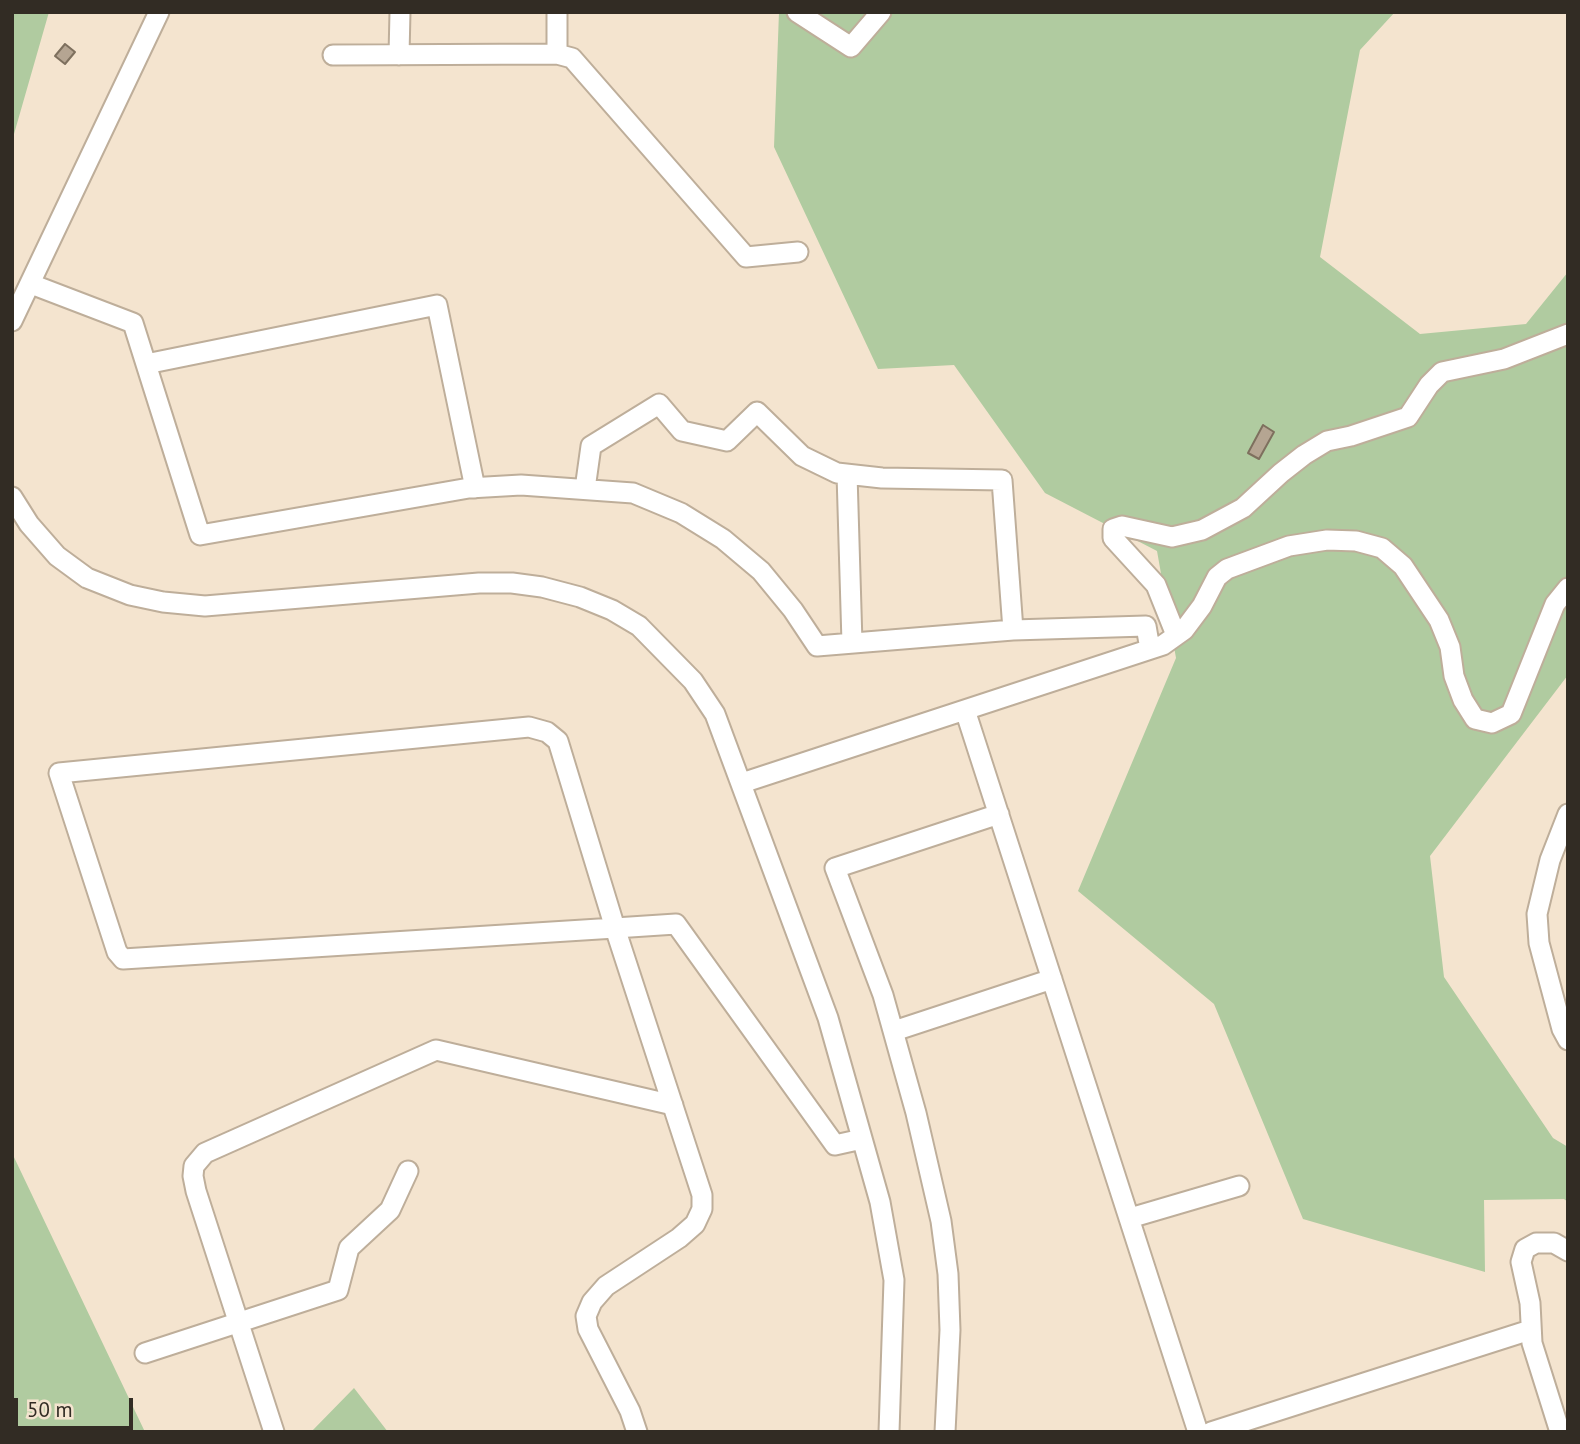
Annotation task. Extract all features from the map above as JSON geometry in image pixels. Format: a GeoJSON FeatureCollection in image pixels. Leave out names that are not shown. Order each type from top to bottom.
{"type":"FeatureCollection","features":[{"type":"Feature","properties":{"kind":"street"},"geometry":{"type":"LineString","coordinates":[[12,321],[159,12]]}},
{"type":"Feature","properties":{"kind":"street"},"geometry":{"type":"LineString","coordinates":[[400,12],[400,55]]}},
{"type":"Feature","properties":{"kind":"street"},"geometry":{"type":"LineString","coordinates":[[557,12],[557,54]]}},
{"type":"Feature","properties":{"kind":"street"},"geometry":{"type":"LineString","coordinates":[[797,12],[851,47],[881,12]]}},
{"type":"Feature","properties":{"kind":"street"},"geometry":{"type":"LineString","coordinates":[[333,55],[557,54],[572,58],[746,257],[798,252]]}},
{"type":"Feature","properties":{"kind":"street"},"geometry":{"type":"LineString","coordinates":[[31,284],[133,323],[200,535],[475,488],[521,485],[633,493],[681,513],[723,540],[761,571],[793,610],[817,646],[1013,630],[1146,626],[1150,649]]}},
{"type":"Feature","properties":{"kind":"street"},"geometry":{"type":"LineString","coordinates":[[146,364],[437,305],[475,488]]}},
{"type":"Feature","properties":{"kind":"street"},"geometry":{"type":"LineString","coordinates":[[1176,635],[1156,585],[1113,538],[1113,529],[1122,526],[1172,537],[1202,530],[1243,508],[1281,473],[1327,441],[1408,417],[1429,385],[1442,372],[1503,359],[1568,334]]}},
{"type":"Feature","properties":{"kind":"street"},"geometry":{"type":"LineString","coordinates":[[585,489],[591,446],[659,404],[682,431],[727,441],[757,412],[802,456],[837,473],[882,478],[1002,480],[1013,630]]}},
{"type":"Feature","properties":{"kind":"street"},"geometry":{"type":"LineString","coordinates":[[847,474],[852,643]]}},
{"type":"Feature","properties":{"kind":"street"},"geometry":{"type":"LineString","coordinates":[[12,497],[29,524],[57,556],[87,578],[130,595],[163,603],[205,606],[490,583],[533,585],[580,597],[612,610],[639,626],[693,681],[715,714],[828,1018],[880,1202],[894,1280],[889,1432]]}},
{"type":"Feature","properties":{"kind":"street"},"geometry":{"type":"LineString","coordinates":[[742,783],[1163,645],[1184,630],[1202,606],[1217,577],[1227,569],[1289,546],[1326,540],[1356,541],[1382,548],[1403,566],[1439,621],[1450,648],[1454,676],[1469,709],[1475,719],[1492,723],[1511,715],[1555,604],[1568,588]]}},
{"type":"Feature","properties":{"kind":"street"},"geometry":{"type":"LineString","coordinates":[[965,710],[1199,1432]]}},
{"type":"Feature","properties":{"kind":"street"},"geometry":{"type":"LineString","coordinates":[[638,1432],[588,1329],[586,1316],[592,1302],[606,1286],[679,1238],[695,1224],[702,1209],[702,1195],[615,928],[558,741],[547,732],[529,727],[59,773],[117,952],[123,959],[615,928],[676,924],[835,1145],[862,1139]]}},
{"type":"Feature","properties":{"kind":"street"},"geometry":{"type":"LineString","coordinates":[[945,1432],[950,1330],[948,1274],[930,1167],[883,995],[835,868],[999,814]]}},
{"type":"Feature","properties":{"kind":"street"},"geometry":{"type":"LineString","coordinates":[[1568,814],[1550,860],[1537,914],[1539,943],[1562,1029],[1568,1040]]}},
{"type":"Feature","properties":{"kind":"street"},"geometry":{"type":"LineString","coordinates":[[894,1031],[1052,979]]}},
{"type":"Feature","properties":{"kind":"street"},"geometry":{"type":"LineString","coordinates":[[274,1432],[193,1176],[194,1166],[205,1153],[436,1050],[673,1105]]}},
{"type":"Feature","properties":{"kind":"street"},"geometry":{"type":"LineString","coordinates":[[145,1353],[338,1290],[349,1248],[390,1210],[408,1171]]}},
{"type":"Feature","properties":{"kind":"street"},"geometry":{"type":"LineString","coordinates":[[1130,1218],[1239,1186]]}},
{"type":"Feature","properties":{"kind":"street"},"geometry":{"type":"LineString","coordinates":[[1560,1432],[1532,1343],[1531,1303],[1521,1262],[1525,1250],[1536,1242],[1555,1243],[1568,1251]]}},
{"type":"Feature","properties":{"kind":"street"},"geometry":{"type":"LineString","coordinates":[[1211,1432],[1530,1330]]}},
{"type":"Feature","properties":{"kind":"green space"},"geometry":{"type":"Polygon","coordinates":[[[12,12],[49,12],[12,141],[12,12]]]}},
{"type":"Feature","properties":{"kind":"green space"},"geometry":{"type":"Polygon","coordinates":[[[779,12],[1395,12],[1360,50],[1320,257],[1420,334],[1526,324],[1568,272],[1568,675],[1430,856],[1444,977],[1553,1138],[1568,1147],[1568,1202],[1564,1199],[1484,1200],[1485,1272],[1303,1219],[1214,1004],[1078,891],[1176,658],[1157,551],[1045,493],[954,365],[878,369],[774,147],[779,12]]]}},
{"type":"Feature","properties":{"kind":"green space"},"geometry":{"type":"Polygon","coordinates":[[[12,1153],[145,1432],[12,1432],[12,1153]]]}},
{"type":"Feature","properties":{"kind":"green space"},"geometry":{"type":"Polygon","coordinates":[[[354,1388],[388,1432],[311,1432],[354,1388]]]}},
{"type":"Feature","properties":{"kind":"building"},"geometry":{"type":"Polygon","coordinates":[[[65,44],[75,52],[65,64],[55,56],[65,44]]]}},
{"type":"Feature","properties":{"kind":"building"},"geometry":{"type":"Polygon","coordinates":[[[1263,425],[1274,432],[1259,459],[1248,453],[1263,425]]]}}]}
